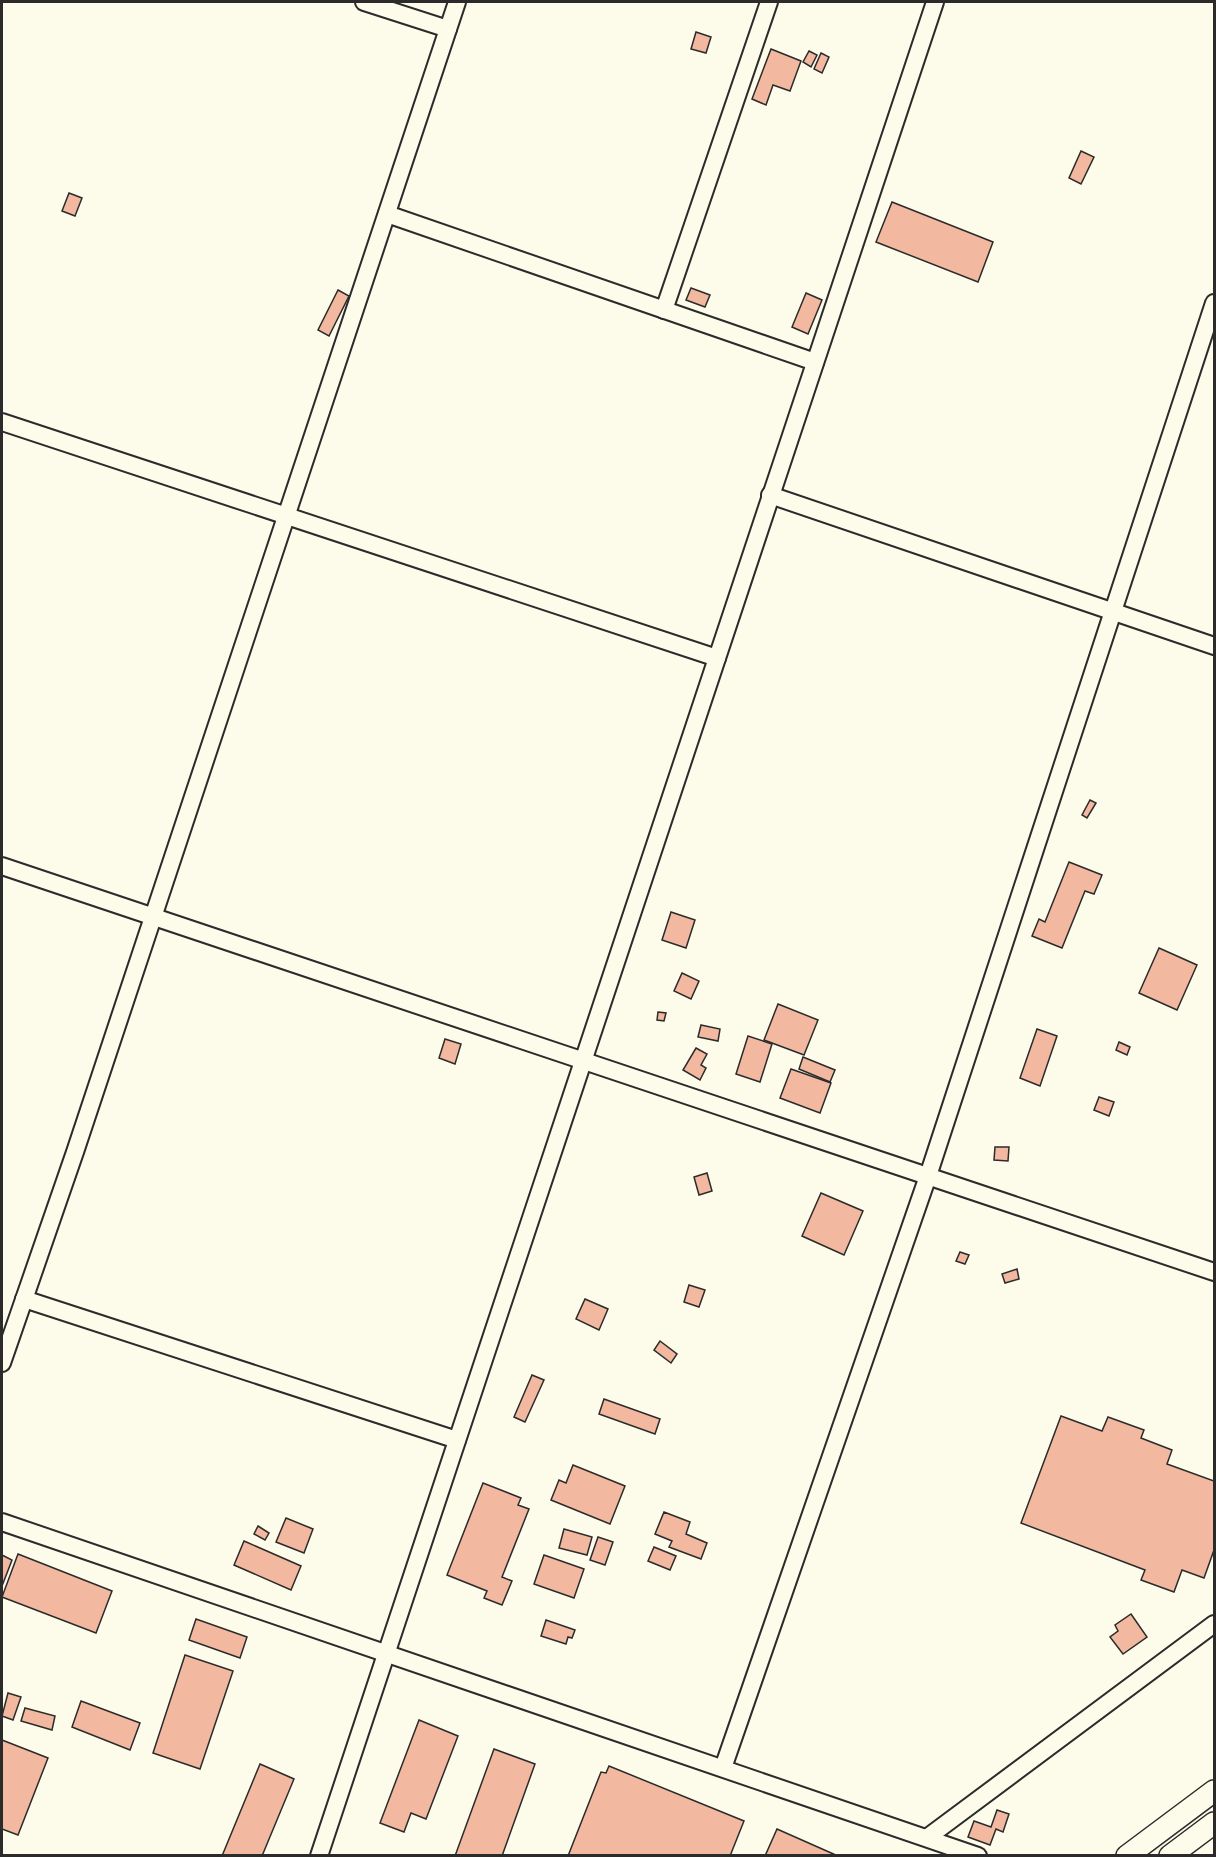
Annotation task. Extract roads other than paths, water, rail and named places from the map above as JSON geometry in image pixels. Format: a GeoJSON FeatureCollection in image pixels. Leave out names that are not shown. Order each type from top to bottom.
{"type":"FeatureCollection","features":[{"type":"Feature","properties":{"kind":"main road"},"geometry":{"type":"LineString","coordinates":[[1127,1856],[1215,1791]]}},
{"type":"Feature","properties":{"kind":"main road"},"geometry":{"type":"LineString","coordinates":[[1170,1856],[1215,1823]]}},
{"type":"Feature","properties":{"kind":"lane"},"geometry":{"type":"LineString","coordinates":[[364,2],[448,29]]}},
{"type":"Feature","properties":{"kind":"lane"},"geometry":{"type":"LineString","coordinates":[[2,1363],[458,2]]}},
{"type":"Feature","properties":{"kind":"lane"},"geometry":{"type":"LineString","coordinates":[[664,310],[769,2]]}},
{"type":"Feature","properties":{"kind":"lane"},"geometry":{"type":"LineString","coordinates":[[319,1856],[935,2]]}},
{"type":"Feature","properties":{"kind":"lane"},"geometry":{"type":"LineString","coordinates":[[387,214],[815,362]]}},
{"type":"Feature","properties":{"kind":"lane"},"geometry":{"type":"LineString","coordinates":[[723,1768],[928,1176],[1215,303]]}},
{"type":"Feature","properties":{"kind":"lane"},"geometry":{"type":"LineString","coordinates":[[2,422],[717,658]]}},
{"type":"Feature","properties":{"kind":"lane"},"geometry":{"type":"LineString","coordinates":[[770,495],[1112,613],[1215,646]]}},
{"type":"Feature","properties":{"kind":"lane"},"geometry":{"type":"LineString","coordinates":[[2,866],[1215,1272]]}},
{"type":"Feature","properties":{"kind":"lane"},"geometry":{"type":"LineString","coordinates":[[24,1299],[457,1440]]}},
{"type":"Feature","properties":{"kind":"lane"},"geometry":{"type":"LineString","coordinates":[[2,1522],[978,1856]]}},
{"type":"Feature","properties":{"kind":"lane"},"geometry":{"type":"LineString","coordinates":[[928,1837],[1215,1624]]}}]}
